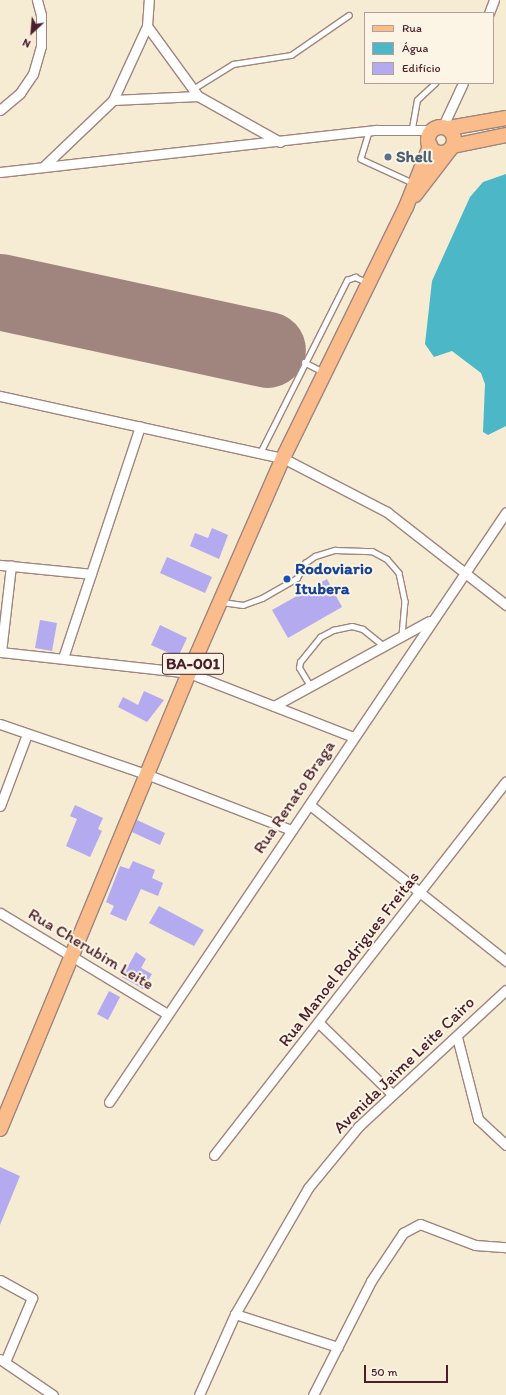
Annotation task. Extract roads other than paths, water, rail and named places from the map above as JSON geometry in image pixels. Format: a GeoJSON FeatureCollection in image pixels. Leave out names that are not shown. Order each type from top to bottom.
{"type":"FeatureCollection","features":[{"type":"Feature","properties":{"kind":"main road"},"geometry":{"type":"LineString","coordinates":[[442,128],[506,118]]}},
{"type":"Feature","properties":{"kind":"main road"},"geometry":{"type":"LineString","coordinates":[[442,128],[455,139],[450,149]]}},
{"type":"Feature","properties":{"kind":"main road","name":"BA-001"},"geometry":{"type":"LineString","coordinates":[[0,1129],[146,774],[283,458],[406,206],[430,146],[442,128]]}},
{"type":"Feature","properties":{"kind":"main road"},"geometry":{"type":"LineString","coordinates":[[430,146],[439,153],[506,136]]}},
{"type":"Feature","properties":{"kind":"main road","name":"BA-001"},"geometry":{"type":"LineString","coordinates":[[406,206],[450,149]]}},
{"type":"Feature","properties":{"kind":"street"},"geometry":{"type":"LineString","coordinates":[[0,110],[20,92],[33,74],[41,46],[41,15],[37,0]]}},
{"type":"Feature","properties":{"kind":"street"},"geometry":{"type":"LineString","coordinates":[[43,167],[113,100],[147,26],[150,3],[159,0]]}},
{"type":"Feature","properties":{"kind":"street"},"geometry":{"type":"LineString","coordinates":[[489,12],[494,0]]}},
{"type":"Feature","properties":{"kind":"street"},"geometry":{"type":"LineString","coordinates":[[147,26],[196,92],[280,142]]}},
{"type":"Feature","properties":{"kind":"street"},"geometry":{"type":"LineString","coordinates":[[0,172],[369,132],[412,128],[442,128],[463,84]]}},
{"type":"Feature","properties":{"kind":"street"},"geometry":{"type":"LineString","coordinates":[[113,100],[196,92]]}},
{"type":"Feature","properties":{"kind":"street"},"geometry":{"type":"LineString","coordinates":[[0,396],[283,458],[387,512],[464,576],[506,605]]}},
{"type":"Feature","properties":{"kind":"street"},"geometry":{"type":"LineString","coordinates":[[63,658],[140,426]]}},
{"type":"Feature","properties":{"kind":"street","name":"Rua Renato Braga"},"geometry":{"type":"LineString","coordinates":[[109,1102],[166,1013],[291,830],[310,805],[430,620],[464,576],[506,512]]}},
{"type":"Feature","properties":{"kind":"street"},"geometry":{"type":"LineString","coordinates":[[0,565],[91,574]]}},
{"type":"Feature","properties":{"kind":"street"},"geometry":{"type":"LineString","coordinates":[[11,566],[1,652],[189,673],[353,737]]}},
{"type":"Feature","properties":{"kind":"street"},"geometry":{"type":"LineString","coordinates":[[274,706],[430,620]]}},
{"type":"Feature","properties":{"kind":"street"},"geometry":{"type":"LineString","coordinates":[[0,724],[146,774],[291,830]]}},
{"type":"Feature","properties":{"kind":"street"},"geometry":{"type":"LineString","coordinates":[[0,806],[27,734]]}},
{"type":"Feature","properties":{"kind":"street","name":"Rua Manoel Rodrigues Freitas"},"geometry":{"type":"LineString","coordinates":[[214,1155],[420,894],[506,782]]}},
{"type":"Feature","properties":{"kind":"street"},"geometry":{"type":"LineString","coordinates":[[310,805],[420,894],[506,960]]}},
{"type":"Feature","properties":{"kind":"street","name":"Rua Cherubim Leite"},"geometry":{"type":"LineString","coordinates":[[0,913],[73,954],[166,1013]]}},
{"type":"Feature","properties":{"kind":"street","name":"Avenida Jaime Leite Cairo"},"geometry":{"type":"LineString","coordinates":[[199,1395],[235,1314],[308,1188],[359,1126],[392,1094],[457,1037],[506,990]]}},
{"type":"Feature","properties":{"kind":"street"},"geometry":{"type":"LineString","coordinates":[[319,1023],[392,1094]]}},
{"type":"Feature","properties":{"kind":"street"},"geometry":{"type":"LineString","coordinates":[[457,1037],[478,1119],[506,1145]]}},
{"type":"Feature","properties":{"kind":"street"},"geometry":{"type":"LineString","coordinates":[[313,1395],[382,1263],[411,1227],[430,1226],[475,1245],[506,1247]]}},
{"type":"Feature","properties":{"kind":"street"},"geometry":{"type":"LineString","coordinates":[[0,1280],[32,1298],[2,1361],[54,1395]]}},
{"type":"Feature","properties":{"kind":"street"},"geometry":{"type":"LineString","coordinates":[[235,1314],[338,1347]]}},
{"type":"Feature","properties":{"kind":"lane"},"geometry":{"type":"LineString","coordinates":[[196,92],[233,64],[291,55],[349,14]]}},
{"type":"Feature","properties":{"kind":"lane"},"geometry":{"type":"LineString","coordinates":[[412,128],[416,102],[434,84]]}},
{"type":"Feature","properties":{"kind":"lane"},"geometry":{"type":"LineString","coordinates":[[369,132],[362,159],[415,184]]}},
{"type":"Feature","properties":{"kind":"lane"},"geometry":{"type":"LineString","coordinates":[[260,453],[304,362],[347,280],[355,277],[369,283]]}},
{"type":"Feature","properties":{"kind":"lane"},"geometry":{"type":"LineString","coordinates":[[304,362],[326,372]]}},
{"type":"Feature","properties":{"kind":"lane"},"geometry":{"type":"LineString","coordinates":[[221,602],[243,606],[262,598],[297,578],[305,563],[315,556],[335,550],[372,551],[387,559],[399,572],[404,601],[402,636]]}},
{"type":"Feature","properties":{"kind":"lane"},"geometry":{"type":"LineString","coordinates":[[310,686],[299,668],[300,662],[320,637],[333,630],[352,626],[363,629],[384,646]]}},
{"type":"Feature","properties":{"kind":"water"},"geometry":{"type":"Polygon","coordinates":[[[506,174],[506,426],[488,435],[483,432],[485,384],[481,373],[452,351],[434,357],[425,344],[432,281],[470,197],[483,182],[506,174]]]}},
{"type":"Feature","properties":{"kind":"place","name":"Shell"},"geometry":{"type":"Point","coordinates":[388,157]}},
{"type":"Feature","properties":{"kind":"place","name":"Rodoviario Itubera"},"geometry":{"type":"Point","coordinates":[287,579]}}]}
